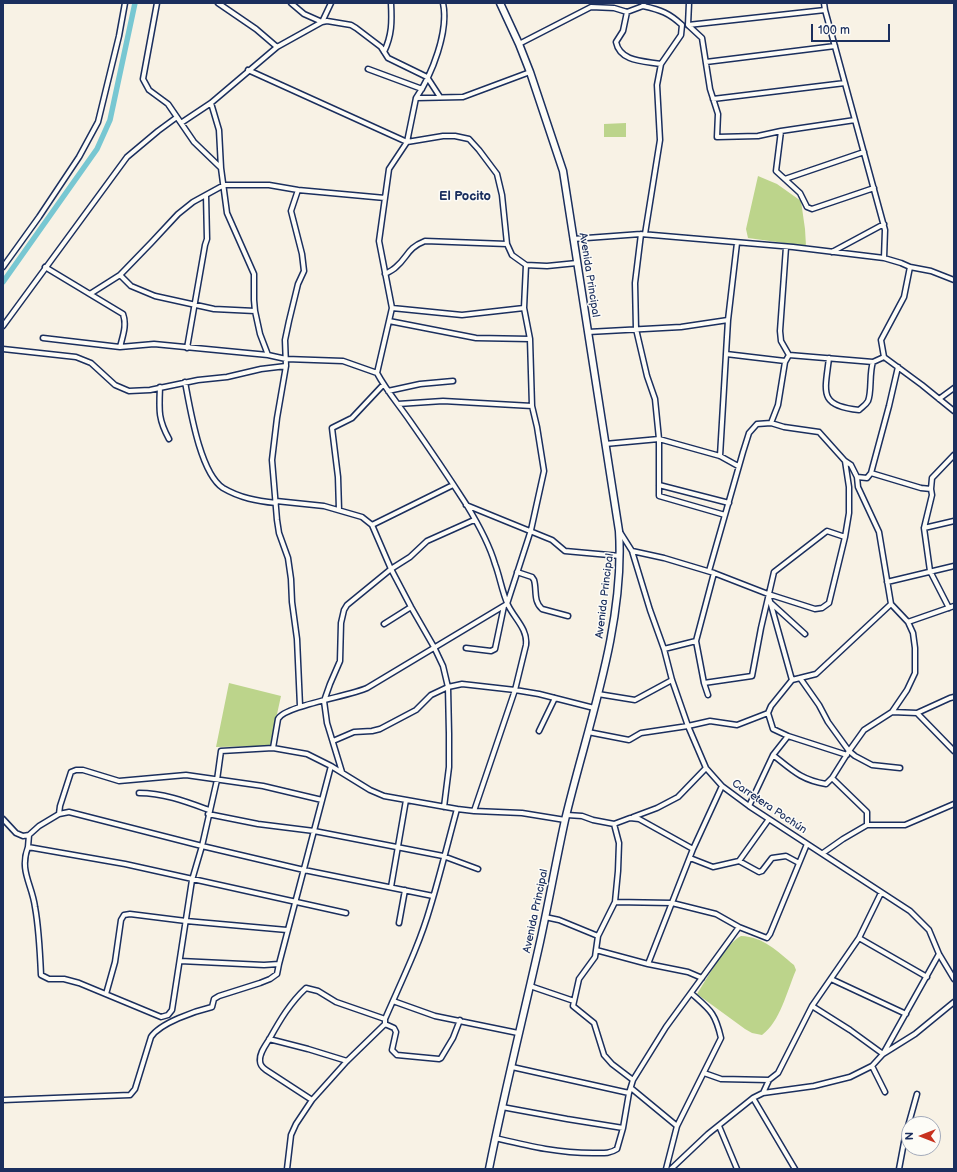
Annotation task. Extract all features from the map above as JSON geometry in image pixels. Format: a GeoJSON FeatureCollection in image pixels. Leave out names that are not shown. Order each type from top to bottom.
{"type":"FeatureCollection","features":[{"type":"Feature","properties":{"kind":"main road","name":"Avenida Principal"},"geometry":{"type":"LineString","coordinates":[[489,1169],[566,817],[598,694],[613,626],[621,556],[619,531],[563,171],[530,72],[500,3]]}},
{"type":"Feature","properties":{"kind":"street"},"geometry":{"type":"LineString","coordinates":[[3,267],[79,157],[98,122],[119,36],[125,3]]}},
{"type":"Feature","properties":{"kind":"street"},"geometry":{"type":"LineString","coordinates":[[157,3],[143,79],[149,90],[168,104],[194,142],[220,168]]}},
{"type":"Feature","properties":{"kind":"street"},"geometry":{"type":"LineString","coordinates":[[218,3],[256,28],[277,47]]}},
{"type":"Feature","properties":{"kind":"street"},"geometry":{"type":"LineString","coordinates":[[291,3],[304,14],[322,22]]}},
{"type":"Feature","properties":{"kind":"street"},"geometry":{"type":"LineString","coordinates":[[322,22],[331,3]]}},
{"type":"Feature","properties":{"kind":"street"},"geometry":{"type":"LineString","coordinates":[[384,52],[390,39],[392,18],[391,3]]}},
{"type":"Feature","properties":{"kind":"street"},"geometry":{"type":"LineString","coordinates":[[442,3],[444,11],[444,30],[427,77],[416,98],[407,142],[389,169],[379,241],[392,308],[377,373],[383,385],[398,404],[466,504],[486,540],[495,562],[506,605],[525,633],[527,640],[515,690],[474,811]]}},
{"type":"Feature","properties":{"kind":"street"},"geometry":{"type":"LineString","coordinates":[[689,3],[688,25],[702,38],[710,89],[718,114],[717,137],[758,136],[855,120]]}},
{"type":"Feature","properties":{"kind":"street"},"geometry":{"type":"LineString","coordinates":[[824,3],[884,224],[884,258]]}},
{"type":"Feature","properties":{"kind":"street"},"geometry":{"type":"LineString","coordinates":[[519,44],[591,5],[614,8],[627,12],[644,5],[660,10],[675,19],[682,26]]}},
{"type":"Feature","properties":{"kind":"street"},"geometry":{"type":"LineString","coordinates":[[682,26],[825,10]]}},
{"type":"Feature","properties":{"kind":"street"},"geometry":{"type":"LineString","coordinates":[[627,12],[623,31],[616,42],[618,50],[625,57],[661,64]]}},
{"type":"Feature","properties":{"kind":"street"},"geometry":{"type":"LineString","coordinates":[[181,123],[211,103],[248,70],[277,47],[322,22],[327,21],[351,25],[381,47],[388,58],[427,77],[440,98]]}},
{"type":"Feature","properties":{"kind":"street"},"geometry":{"type":"LineString","coordinates":[[682,26],[681,35],[661,64],[657,85],[660,140],[635,283],[636,329],[647,376],[655,399],[659,439],[659,496],[725,515]]}},
{"type":"Feature","properties":{"kind":"street"},"geometry":{"type":"LineString","coordinates":[[706,62],[835,46]]}},
{"type":"Feature","properties":{"kind":"street"},"geometry":{"type":"LineString","coordinates":[[368,68],[422,89]]}},
{"type":"Feature","properties":{"kind":"street"},"geometry":{"type":"LineString","coordinates":[[248,70],[407,142],[449,136],[468,138],[498,174],[502,195],[507,244],[512,255],[526,265],[546,266],[577,264]]}},
{"type":"Feature","properties":{"kind":"street"},"geometry":{"type":"LineString","coordinates":[[416,98],[463,97],[530,72]]}},
{"type":"Feature","properties":{"kind":"street"},"geometry":{"type":"LineString","coordinates":[[713,99],[845,83]]}},
{"type":"Feature","properties":{"kind":"street"},"geometry":{"type":"LineString","coordinates":[[211,103],[219,130],[220,168],[224,185],[227,213],[254,274],[254,300],[260,334],[268,355]]}},
{"type":"Feature","properties":{"kind":"street"},"geometry":{"type":"LineString","coordinates":[[3,326],[126,158],[177,117]]}},
{"type":"Feature","properties":{"kind":"street"},"geometry":{"type":"LineString","coordinates":[[781,131],[776,171],[800,193],[807,207],[812,209],[874,188]]}},
{"type":"Feature","properties":{"kind":"street"},"geometry":{"type":"LineString","coordinates":[[785,179],[864,152]]}},
{"type":"Feature","properties":{"kind":"street"},"geometry":{"type":"LineString","coordinates":[[90,294],[120,275],[178,214],[193,202],[224,185],[269,185],[298,190],[385,198]]}},
{"type":"Feature","properties":{"kind":"street"},"geometry":{"type":"LineString","coordinates":[[298,190],[291,211],[302,254],[304,271],[298,284],[285,340],[286,366],[277,418],[272,460],[279,533],[288,558],[291,579],[292,602],[297,639],[300,706]]}},
{"type":"Feature","properties":{"kind":"street"},"geometry":{"type":"LineString","coordinates":[[187,348],[207,239],[206,195]]}},
{"type":"Feature","properties":{"kind":"street"},"geometry":{"type":"LineString","coordinates":[[831,252],[884,224]]}},
{"type":"Feature","properties":{"kind":"street"},"geometry":{"type":"LineString","coordinates":[[573,239],[643,234],[786,247],[884,258],[910,267],[931,271],[954,280]]}},
{"type":"Feature","properties":{"kind":"street"},"geometry":{"type":"LineString","coordinates":[[385,274],[397,266],[410,250],[418,244],[425,242],[507,244]]}},
{"type":"Feature","properties":{"kind":"street"},"geometry":{"type":"LineString","coordinates":[[720,456],[728,320],[737,243]]}},
{"type":"Feature","properties":{"kind":"street"},"geometry":{"type":"LineString","coordinates":[[786,247],[780,331],[781,341],[788,355]]}},
{"type":"Feature","properties":{"kind":"street"},"geometry":{"type":"LineString","coordinates":[[466,648],[491,651],[495,649],[506,605],[531,530],[544,471],[532,406],[530,339],[524,308],[526,265]]}},
{"type":"Feature","properties":{"kind":"street"},"geometry":{"type":"LineString","coordinates":[[45,267],[123,314],[125,328],[120,347]]}},
{"type":"Feature","properties":{"kind":"street"},"geometry":{"type":"LineString","coordinates":[[910,267],[904,297],[881,340],[884,357],[954,411]]}},
{"type":"Feature","properties":{"kind":"street"},"geometry":{"type":"LineString","coordinates":[[120,275],[131,286],[155,296],[194,306],[214,309],[256,311]]}},
{"type":"Feature","properties":{"kind":"street"},"geometry":{"type":"LineString","coordinates":[[392,308],[462,314],[524,308]]}},
{"type":"Feature","properties":{"kind":"street"},"geometry":{"type":"LineString","coordinates":[[588,332],[680,327],[728,320]]}},
{"type":"Feature","properties":{"kind":"street"},"geometry":{"type":"LineString","coordinates":[[390,321],[476,338],[530,339]]}},
{"type":"Feature","properties":{"kind":"street"},"geometry":{"type":"LineString","coordinates":[[43,338],[120,347],[154,344],[268,355],[286,359],[343,361],[377,373]]}},
{"type":"Feature","properties":{"kind":"street"},"geometry":{"type":"LineString","coordinates":[[3,349],[76,358],[91,363],[115,385],[129,391],[150,390],[185,382],[227,377],[261,369],[286,366]]}},
{"type":"Feature","properties":{"kind":"street"},"geometry":{"type":"LineString","coordinates":[[726,354],[785,361]]}},
{"type":"Feature","properties":{"kind":"street"},"geometry":{"type":"LineString","coordinates":[[788,355],[873,362],[884,357]]}},
{"type":"Feature","properties":{"kind":"street"},"geometry":{"type":"LineString","coordinates":[[770,423],[778,405],[785,361],[788,355]]}},
{"type":"Feature","properties":{"kind":"street"},"geometry":{"type":"LineString","coordinates":[[829,358],[826,394],[831,402],[838,407],[859,410],[866,405],[869,399],[870,375],[873,362]]}},
{"type":"Feature","properties":{"kind":"street"},"geometry":{"type":"LineString","coordinates":[[857,477],[867,478],[871,473],[898,367]]}},
{"type":"Feature","properties":{"kind":"street"},"geometry":{"type":"LineString","coordinates":[[388,391],[415,385],[453,381]]}},
{"type":"Feature","properties":{"kind":"street"},"geometry":{"type":"LineString","coordinates":[[185,382],[192,421],[204,458],[212,475],[222,487],[237,495],[255,501],[312,504],[339,510],[362,516],[372,525],[391,569],[410,607],[434,647],[443,666],[448,687],[449,767],[444,807]]}},
{"type":"Feature","properties":{"kind":"street"},"geometry":{"type":"LineString","coordinates":[[339,510],[338,477],[332,428],[352,418],[383,385]]}},
{"type":"Feature","properties":{"kind":"street"},"geometry":{"type":"LineString","coordinates":[[160,387],[159,413],[162,426],[169,439]]}},
{"type":"Feature","properties":{"kind":"street"},"geometry":{"type":"LineString","coordinates":[[939,399],[954,388]]}},
{"type":"Feature","properties":{"kind":"street"},"geometry":{"type":"LineString","coordinates":[[398,404],[443,401],[532,406]]}},
{"type":"Feature","properties":{"kind":"street"},"geometry":{"type":"LineString","coordinates":[[708,695],[704,683],[696,641],[728,503],[749,433],[757,424],[770,423],[784,427],[819,432],[845,461],[851,465],[857,477],[858,487],[879,532],[891,604],[908,622],[913,633],[915,648],[915,673],[907,690],[892,712],[864,730],[832,778],[826,784],[802,778],[773,755]]}},
{"type":"Feature","properties":{"kind":"street"},"geometry":{"type":"LineString","coordinates":[[605,444],[659,439],[720,456],[738,466]]}},
{"type":"Feature","properties":{"kind":"street"},"geometry":{"type":"LineString","coordinates":[[949,608],[930,572],[924,528],[932,495],[932,478],[954,455]]}},
{"type":"Feature","properties":{"kind":"street"},"geometry":{"type":"LineString","coordinates":[[632,551],[664,558],[711,572],[768,594],[815,609],[822,608],[829,603],[845,537],[849,513],[845,461]]}},
{"type":"Feature","properties":{"kind":"street"},"geometry":{"type":"LineString","coordinates":[[871,473],[921,488],[931,489]]}},
{"type":"Feature","properties":{"kind":"street"},"geometry":{"type":"LineString","coordinates":[[372,525],[452,485]]}},
{"type":"Feature","properties":{"kind":"street"},"geometry":{"type":"LineString","coordinates":[[659,485],[728,503]]}},
{"type":"Feature","properties":{"kind":"street"},"geometry":{"type":"LineString","coordinates":[[466,504],[531,530],[553,541],[566,551],[621,556]]}},
{"type":"Feature","properties":{"kind":"street"},"geometry":{"type":"LineString","coordinates":[[342,772],[326,719],[324,701],[340,661],[341,623],[344,610],[347,605],[391,569],[410,557],[426,541],[474,520]]}},
{"type":"Feature","properties":{"kind":"street"},"geometry":{"type":"LineString","coordinates":[[924,528],[954,521]]}},
{"type":"Feature","properties":{"kind":"street","name":"Carretera Pochún"},"geometry":{"type":"LineString","coordinates":[[619,531],[632,551],[664,649],[672,680],[688,726],[706,768],[722,786],[748,806],[823,853],[910,911],[928,930],[939,954],[954,979]]}},
{"type":"Feature","properties":{"kind":"street"},"geometry":{"type":"LineString","coordinates":[[704,683],[752,676],[768,594],[774,572],[827,531],[845,537]]}},
{"type":"Feature","properties":{"kind":"street"},"geometry":{"type":"LineString","coordinates":[[887,582],[954,566]]}},
{"type":"Feature","properties":{"kind":"street"},"geometry":{"type":"LineString","coordinates":[[517,572],[532,577],[534,580],[536,599],[539,606],[568,616]]}},
{"type":"Feature","properties":{"kind":"street"},"geometry":{"type":"LineString","coordinates":[[768,594],[792,680]]}},
{"type":"Feature","properties":{"kind":"street"},"geometry":{"type":"LineString","coordinates":[[771,603],[805,634]]}},
{"type":"Feature","properties":{"kind":"street"},"geometry":{"type":"LineString","coordinates":[[846,755],[788,736],[773,729],[768,713],[771,706],[792,680],[816,674],[891,604]]}},
{"type":"Feature","properties":{"kind":"street"},"geometry":{"type":"LineString","coordinates":[[272,748],[279,716],[300,706],[350,695],[367,688],[506,605]]}},
{"type":"Feature","properties":{"kind":"street"},"geometry":{"type":"LineString","coordinates":[[908,622],[954,606]]}},
{"type":"Feature","properties":{"kind":"street"},"geometry":{"type":"LineString","coordinates":[[384,624],[410,607]]}},
{"type":"Feature","properties":{"kind":"street"},"geometry":{"type":"LineString","coordinates":[[664,649],[696,641]]}},
{"type":"Feature","properties":{"kind":"street"},"geometry":{"type":"LineString","coordinates":[[800,678],[819,705],[828,722],[849,751],[872,765],[900,768]]}},
{"type":"Feature","properties":{"kind":"street"},"geometry":{"type":"LineString","coordinates":[[598,694],[635,700],[672,680]]}},
{"type":"Feature","properties":{"kind":"street"},"geometry":{"type":"LineString","coordinates":[[333,741],[354,732],[380,729],[416,710],[431,695],[448,687],[462,684],[515,690],[594,708]]}},
{"type":"Feature","properties":{"kind":"street"},"geometry":{"type":"LineString","coordinates":[[539,731],[555,698]]}},
{"type":"Feature","properties":{"kind":"street"},"geometry":{"type":"LineString","coordinates":[[892,712],[917,713],[950,698],[954,698]]}},
{"type":"Feature","properties":{"kind":"street"},"geometry":{"type":"LineString","coordinates":[[588,732],[629,740],[642,732],[688,726],[710,721],[737,725],[768,713]]}},
{"type":"Feature","properties":{"kind":"street"},"geometry":{"type":"LineString","coordinates":[[917,713],[954,751]]}},
{"type":"Feature","properties":{"kind":"street"},"geometry":{"type":"LineString","coordinates":[[748,806],[773,755],[788,736]]}},
{"type":"Feature","properties":{"kind":"street"},"geometry":{"type":"LineString","coordinates":[[29,835],[28,847],[24,857],[25,872],[35,905],[41,975],[49,979],[64,979],[79,984],[161,1017],[168,1015],[172,1010],[192,880],[202,846],[217,780],[221,751],[272,748],[304,754],[331,766],[377,793],[406,800],[474,811],[522,812],[566,817],[582,816],[593,820],[614,824],[657,808],[678,797],[706,768]]}},
{"type":"Feature","properties":{"kind":"street"},"geometry":{"type":"LineString","coordinates":[[3,1100],[130,1095],[135,1089],[151,1037],[161,1026],[194,1012],[212,1007],[214,999],[219,996],[270,979],[277,974],[278,964],[296,902],[331,766]]}},
{"type":"Feature","properties":{"kind":"street"},"geometry":{"type":"LineString","coordinates":[[59,814],[60,806],[71,772],[76,770],[83,770],[119,781],[186,776],[263,786],[322,800]]}},
{"type":"Feature","properties":{"kind":"street"},"geometry":{"type":"LineString","coordinates":[[832,778],[867,812],[867,825]]}},
{"type":"Feature","properties":{"kind":"street"},"geometry":{"type":"LineString","coordinates":[[648,964],[693,849],[722,786]]}},
{"type":"Feature","properties":{"kind":"street"},"geometry":{"type":"LineString","coordinates":[[140,792],[177,799],[209,812],[258,824],[314,831],[443,856],[478,869]]}},
{"type":"Feature","properties":{"kind":"street"},"geometry":{"type":"LineString","coordinates":[[391,887],[406,800]]}},
{"type":"Feature","properties":{"kind":"street"},"geometry":{"type":"LineString","coordinates":[[823,853],[867,825],[905,825],[954,804]]}},
{"type":"Feature","properties":{"kind":"street"},"geometry":{"type":"LineString","coordinates":[[287,1169],[291,1135],[296,1124],[312,1100],[385,1024],[385,1019],[414,953],[430,908],[457,809]]}},
{"type":"Feature","properties":{"kind":"street"},"geometry":{"type":"LineString","coordinates":[[3,819],[16,833],[23,836],[29,835],[39,826],[59,814],[68,812],[304,870],[433,896]]}},
{"type":"Feature","properties":{"kind":"street"},"geometry":{"type":"LineString","coordinates":[[630,818],[639,819],[693,849]]}},
{"type":"Feature","properties":{"kind":"street"},"geometry":{"type":"LineString","coordinates":[[690,858],[713,867],[739,860],[770,819]]}},
{"type":"Feature","properties":{"kind":"street"},"geometry":{"type":"LineString","coordinates":[[614,824],[619,843],[615,902],[598,936],[595,957],[579,979],[573,1006],[594,1023],[604,1055],[612,1064],[633,1080]]}},
{"type":"Feature","properties":{"kind":"street"},"geometry":{"type":"LineString","coordinates":[[615,902],[672,903],[716,914],[739,927],[767,938],[807,844]]}},
{"type":"Feature","properties":{"kind":"street"},"geometry":{"type":"LineString","coordinates":[[28,847],[126,864],[346,914]]}},
{"type":"Feature","properties":{"kind":"street"},"geometry":{"type":"LineString","coordinates":[[739,860],[759,872],[762,871],[772,858],[786,856],[799,863]]}},
{"type":"Feature","properties":{"kind":"street"},"geometry":{"type":"LineString","coordinates":[[399,923],[405,890]]}},
{"type":"Feature","properties":{"kind":"street"},"geometry":{"type":"LineString","coordinates":[[763,1093],[769,1080],[778,1073],[812,1006],[859,938],[881,893]]}},
{"type":"Feature","properties":{"kind":"street"},"geometry":{"type":"LineString","coordinates":[[106,994],[115,962],[121,920],[124,915],[130,914],[186,921],[287,930]]}},
{"type":"Feature","properties":{"kind":"street"},"geometry":{"type":"LineString","coordinates":[[545,917],[559,920],[598,936]]}},
{"type":"Feature","properties":{"kind":"street"},"geometry":{"type":"LineString","coordinates":[[495,1138],[537,1148],[574,1153],[609,1153],[617,1149],[633,1080],[666,1027],[739,927]]}},
{"type":"Feature","properties":{"kind":"street"},"geometry":{"type":"LineString","coordinates":[[859,938],[927,977]]}},
{"type":"Feature","properties":{"kind":"street"},"geometry":{"type":"LineString","coordinates":[[596,950],[648,964],[688,972],[702,978]]}},
{"type":"Feature","properties":{"kind":"street"},"geometry":{"type":"LineString","coordinates":[[673,1168],[708,1134],[753,1098],[763,1093],[814,1086],[850,1077],[872,1066],[883,1054],[939,954]]}},
{"type":"Feature","properties":{"kind":"street"},"geometry":{"type":"LineString","coordinates":[[180,961],[264,965],[278,964]]}},
{"type":"Feature","properties":{"kind":"street"},"geometry":{"type":"LineString","coordinates":[[831,979],[906,1014]]}},
{"type":"Feature","properties":{"kind":"street"},"geometry":{"type":"LineString","coordinates":[[530,986],[574,1001]]}},
{"type":"Feature","properties":{"kind":"street"},"geometry":{"type":"LineString","coordinates":[[312,1100],[286,1084],[261,1065],[259,1059],[277,1024],[297,997],[306,988],[318,990],[336,1002],[385,1019]]}},
{"type":"Feature","properties":{"kind":"street"},"geometry":{"type":"LineString","coordinates":[[666,1169],[677,1126],[721,1038],[718,1024],[712,1012],[691,993]]}},
{"type":"Feature","properties":{"kind":"street"},"geometry":{"type":"LineString","coordinates":[[393,1000],[435,1016],[518,1033]]}},
{"type":"Feature","properties":{"kind":"street"},"geometry":{"type":"LineString","coordinates":[[883,1054],[915,1034],[954,1002]]}},
{"type":"Feature","properties":{"kind":"street"},"geometry":{"type":"LineString","coordinates":[[812,1006],[850,1030],[883,1054]]}},
{"type":"Feature","properties":{"kind":"street"},"geometry":{"type":"LineString","coordinates":[[385,1024],[394,1028],[396,1032],[392,1050],[397,1055],[439,1059],[453,1038],[460,1020]]}},
{"type":"Feature","properties":{"kind":"street"},"geometry":{"type":"LineString","coordinates":[[269,1039],[308,1049],[347,1062]]}},
{"type":"Feature","properties":{"kind":"street"},"geometry":{"type":"LineString","coordinates":[[872,1066],[885,1092]]}},
{"type":"Feature","properties":{"kind":"street"},"geometry":{"type":"LineString","coordinates":[[512,1067],[629,1093]]}},
{"type":"Feature","properties":{"kind":"street"},"geometry":{"type":"LineString","coordinates":[[704,1072],[721,1079],[769,1080]]}},
{"type":"Feature","properties":{"kind":"street"},"geometry":{"type":"LineString","coordinates":[[631,1088],[677,1126]]}},
{"type":"Feature","properties":{"kind":"street"},"geometry":{"type":"LineString","coordinates":[[899,1169],[905,1137],[917,1094]]}},
{"type":"Feature","properties":{"kind":"street"},"geometry":{"type":"LineString","coordinates":[[753,1098],[795,1169]]}},
{"type":"Feature","properties":{"kind":"street"},"geometry":{"type":"LineString","coordinates":[[502,1107],[623,1128]]}},
{"type":"Feature","properties":{"kind":"street"},"geometry":{"type":"LineString","coordinates":[[719,1126],[737,1169]]}},
{"type":"Feature","properties":{"kind":"green space"},"geometry":{"type":"Polygon","coordinates":[[[626,123],[626,137],[604,137],[604,124],[626,123]]]}},
{"type":"Feature","properties":{"kind":"green space"},"geometry":{"type":"Polygon","coordinates":[[[758,176],[777,184],[801,201],[806,246],[748,238],[746,229],[758,176]]]}},
{"type":"Feature","properties":{"kind":"green space"},"geometry":{"type":"Polygon","coordinates":[[[229,683],[281,696],[270,746],[216,747],[229,683]]]}},
{"type":"Feature","properties":{"kind":"green space"},"geometry":{"type":"Polygon","coordinates":[[[741,936],[757,939],[770,946],[794,965],[796,970],[774,1022],[762,1035],[752,1033],[745,1029],[697,994],[729,946],[741,936]]]}},
{"type":"Feature","properties":{"kind":"waterway"},"geometry":{"type":"LineString","coordinates":[[3,282],[97,149],[110,120],[135,3]]}},
{"type":"Feature","properties":{"kind":"district","name":"El Pocito"},"geometry":{"type":"Point","coordinates":[465,197]}}]}
